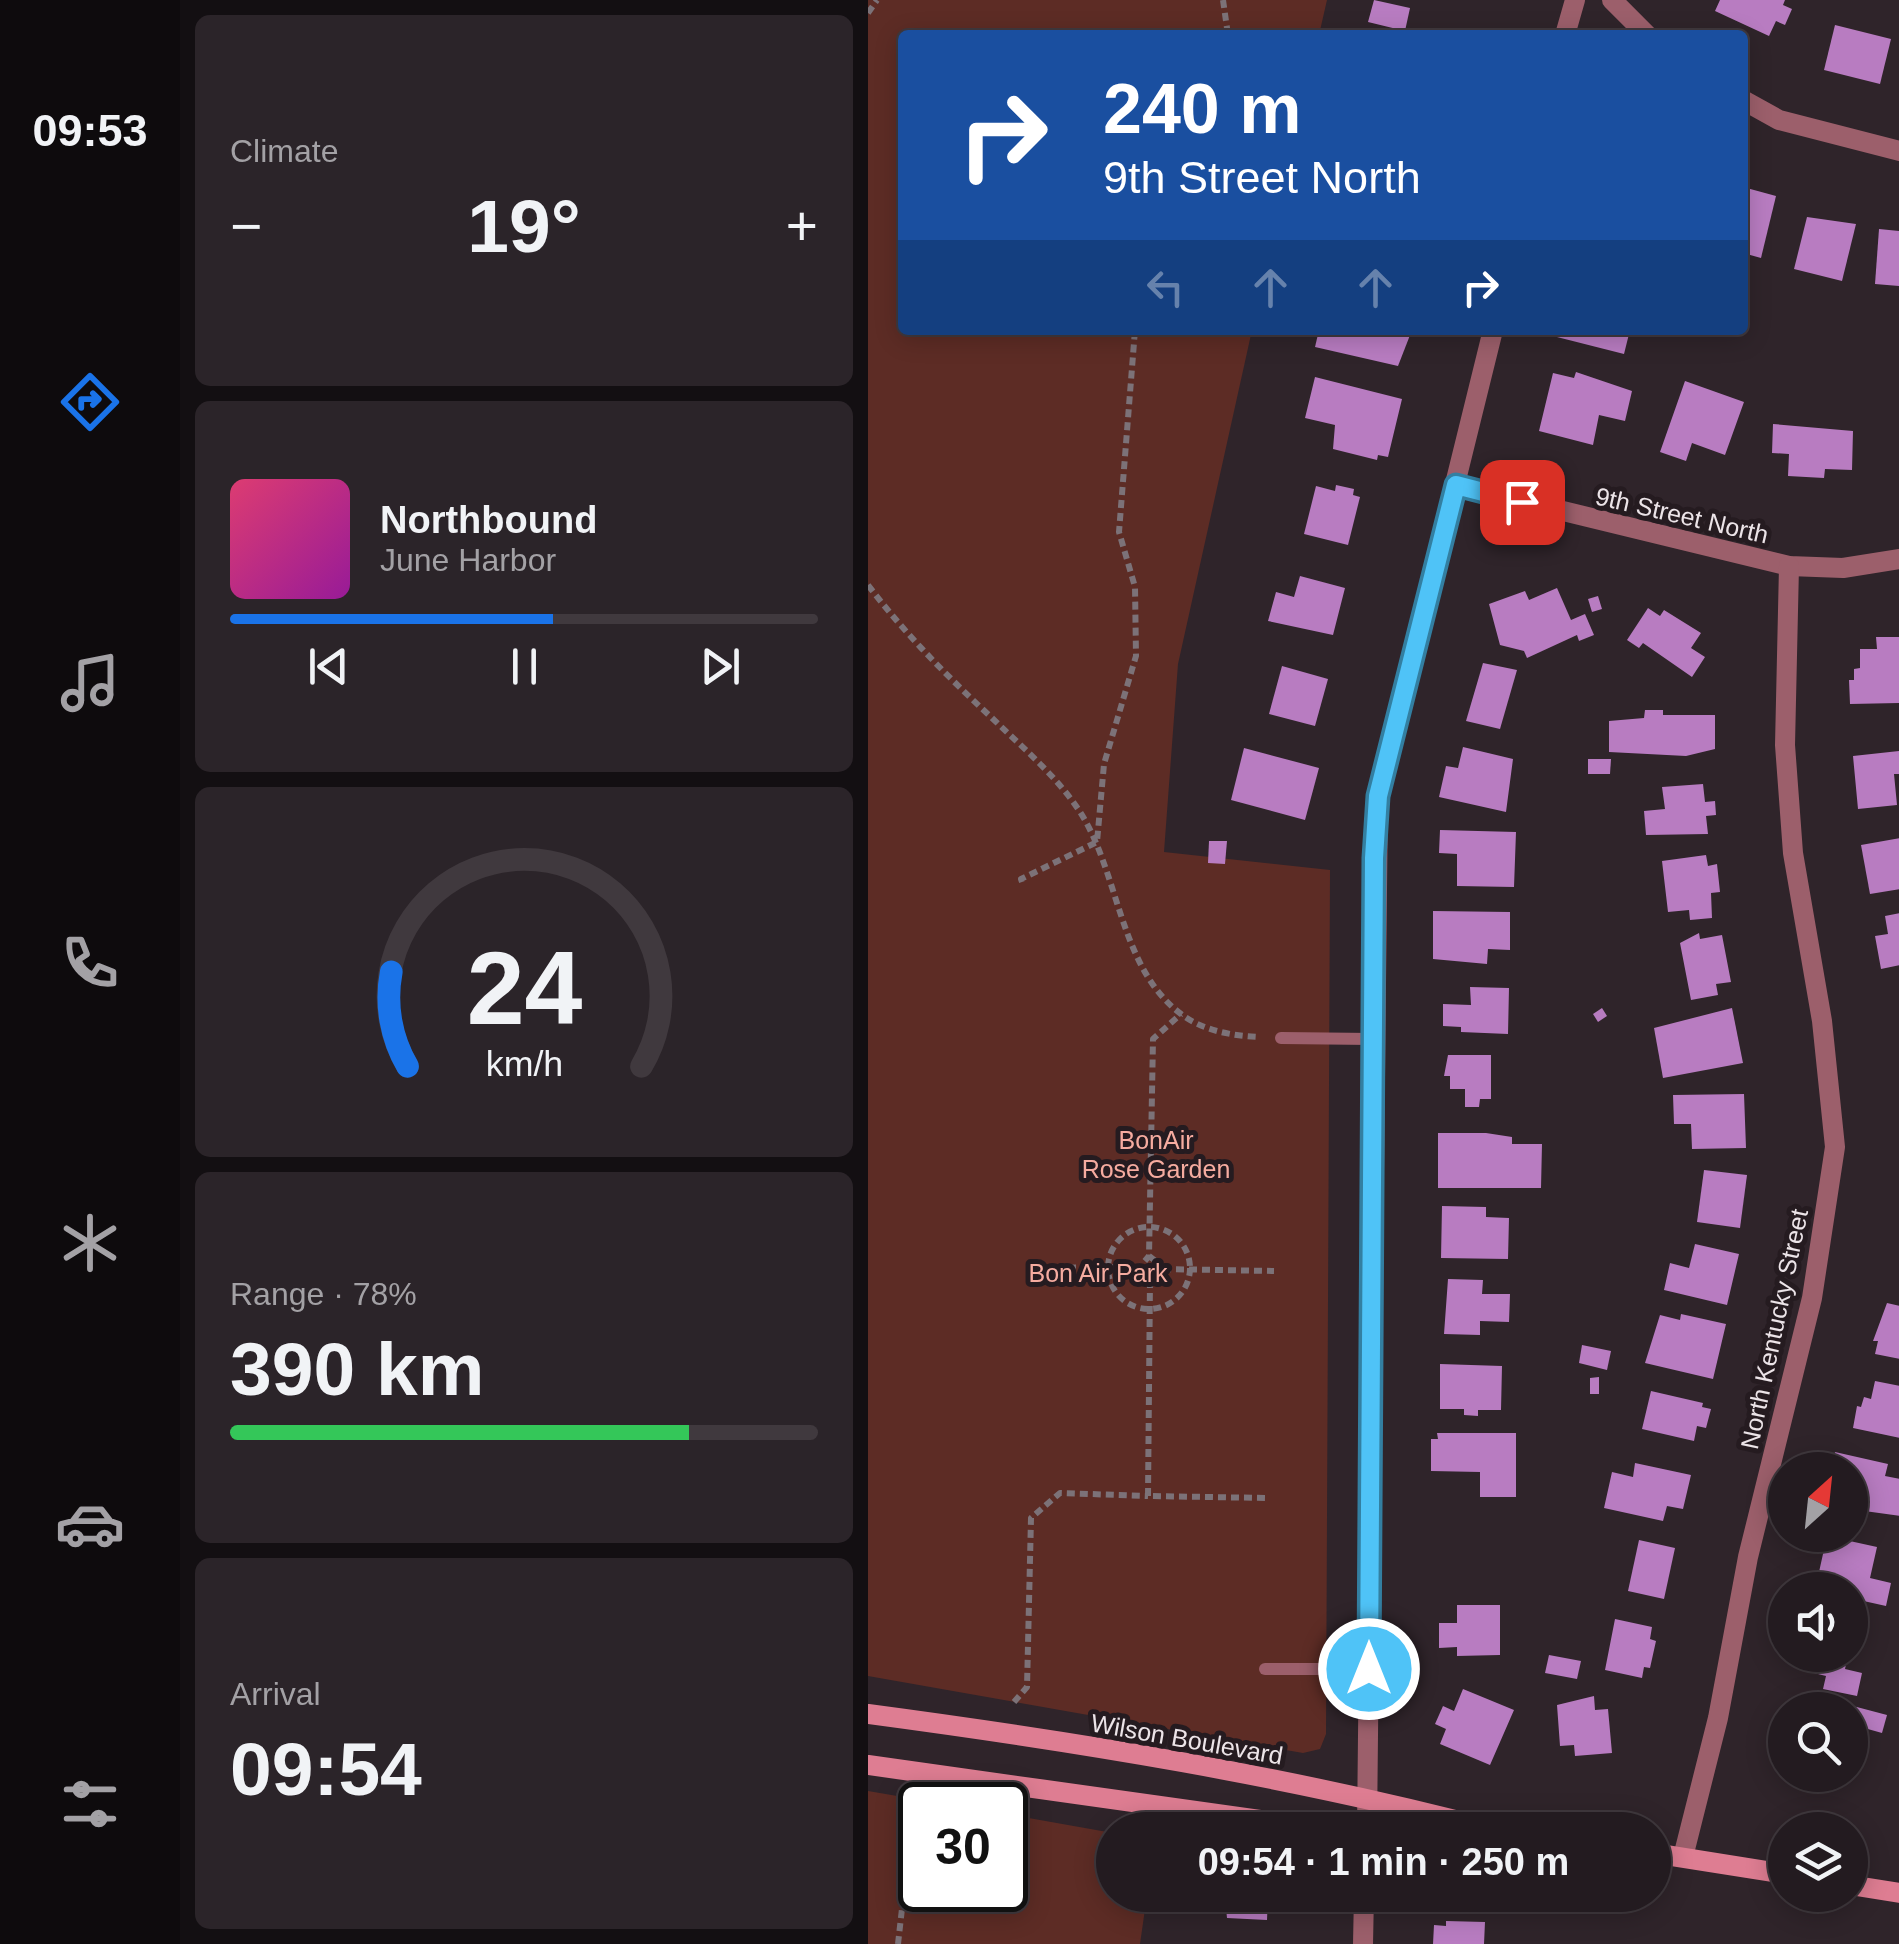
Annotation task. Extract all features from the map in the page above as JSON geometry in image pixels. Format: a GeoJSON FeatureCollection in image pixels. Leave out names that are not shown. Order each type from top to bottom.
{"type":"FeatureCollection","features":[{"type":"Feature","properties":{"kind":"main road","name":"Wilson Boulevard"},"geometry":{"type":"LineString","coordinates":[[868,1714],[1367,1796],[1427,1812]]}},
{"type":"Feature","properties":{"kind":"main road"},"geometry":{"type":"LineString","coordinates":[[868,1765],[1204,1812]]}},
{"type":"Feature","properties":{"kind":"main road"},"geometry":{"type":"LineString","coordinates":[[1671,1856],[1768,1871]]}},
{"type":"Feature","properties":{"kind":"main road"},"geometry":{"type":"LineString","coordinates":[[1868,1888],[1900,1893]]}},
{"type":"Feature","properties":{"kind":"street"},"geometry":{"type":"LineString","coordinates":[[1566,30],[1575,0]]}},
{"type":"Feature","properties":{"kind":"street"},"geometry":{"type":"LineString","coordinates":[[1612,0],[1641,30]]}},
{"type":"Feature","properties":{"kind":"street"},"geometry":{"type":"LineString","coordinates":[[1748,103],[1779,120],[1900,152]]}},
{"type":"Feature","properties":{"kind":"street"},"geometry":{"type":"LineString","coordinates":[[1367,1812],[1372,1038],[1378,796],[1492,335]]}},
{"type":"Feature","properties":{"kind":"street","name":"9th Street North"},"geometry":{"type":"LineString","coordinates":[[1456,485],[1789,566],[1843,568],[1900,559]]}},
{"type":"Feature","properties":{"kind":"street","name":"North Kentucky Street"},"geometry":{"type":"LineString","coordinates":[[1683,1857],[1718,1718],[1748,1557],[1812,1298],[1835,1146],[1822,1020],[1790,817],[1785,744],[1789,566]]}},
{"type":"Feature","properties":{"kind":"street"},"geometry":{"type":"LineString","coordinates":[[1362,1944],[1363,1912]]}},
{"type":"Feature","properties":{"kind":"lane"},"geometry":{"type":"LineString","coordinates":[[1282,1038],[1372,1038]]}},
{"type":"Feature","properties":{"kind":"lane"},"geometry":{"type":"LineString","coordinates":[[1264,1669],[1369,1669]]}},
{"type":"Feature","properties":{"kind":"path"},"geometry":{"type":"LineString","coordinates":[[868,13],[877,0]]}},
{"type":"Feature","properties":{"kind":"path"},"geometry":{"type":"LineString","coordinates":[[1223,0],[1227,30]]}},
{"type":"Feature","properties":{"kind":"path"},"geometry":{"type":"LineString","coordinates":[[1097,842],[1104,764],[1136,656],[1135,587],[1119,532],[1134,335]]}},
{"type":"Feature","properties":{"kind":"path"},"geometry":{"type":"LineString","coordinates":[[868,585],[925,654],[1044,768],[1077,806],[1097,842],[1131,941],[1154,982],[1182,1014],[1229,1036],[1282,1038]]}},
{"type":"Feature","properties":{"kind":"path"},"geometry":{"type":"LineString","coordinates":[[1022,882],[1021,879],[1097,842]]}},
{"type":"Feature","properties":{"kind":"path"},"geometry":{"type":"LineString","coordinates":[[1029,1268],[1139,1267],[1149,1256],[1153,1039],[1182,1014]]}},
{"type":"Feature","properties":{"kind":"path"},"geometry":{"type":"LineString","coordinates":[[1150,1227],[1179,1240],[1190,1269],[1177,1297],[1148,1308],[1120,1296],[1108,1268],[1121,1238],[1150,1227]]}},
{"type":"Feature","properties":{"kind":"path"},"geometry":{"type":"LineString","coordinates":[[1149,1256],[1158,1258],[1162,1269]]}},
{"type":"Feature","properties":{"kind":"path"},"geometry":{"type":"LineString","coordinates":[[1139,1267],[1142,1276],[1150,1280]]}},
{"type":"Feature","properties":{"kind":"path"},"geometry":{"type":"LineString","coordinates":[[1148,1496],[1150,1280],[1162,1269],[1274,1271]]}},
{"type":"Feature","properties":{"kind":"path"},"geometry":{"type":"LineString","coordinates":[[1014,1702],[1027,1687],[1031,1518],[1060,1494],[1268,1498]]}},
{"type":"Feature","properties":{"kind":"path"},"geometry":{"type":"LineString","coordinates":[[898,1944],[902,1912]]}},
{"type":"Feature","properties":{"kind":"green space","name":"Bon Air Park"},"geometry":{"type":"Polygon","coordinates":[[[868,0],[1327,0],[1320,30],[898,30],[898,335],[1251,335],[1178,664],[1164,852],[1330,870],[1326,1734],[1320,1749],[1303,1753],[868,1676],[868,0]]]}},
{"type":"Feature","properties":{"kind":"green space"},"geometry":{"type":"Polygon","coordinates":[[[868,1791],[898,1796],[898,1912],[1028,1912],[1028,1818],[1096,1830],[1096,1912],[1145,1912],[1140,1944],[868,1944],[868,1791]]]}},
{"type":"Feature","properties":{"kind":"building"},"geometry":{"type":"Polygon","coordinates":[[[1374,0],[1410,8],[1405,30],[1368,22],[1374,0]]]}},
{"type":"Feature","properties":{"kind":"building"},"geometry":{"type":"Polygon","coordinates":[[[1720,0],[1785,0],[1783,5],[1792,9],[1785,25],[1776,21],[1769,36],[1715,11],[1720,0]]]}},
{"type":"Feature","properties":{"kind":"building"},"geometry":{"type":"Polygon","coordinates":[[[1835,25],[1891,39],[1880,84],[1824,70],[1835,25]]]}},
{"type":"Feature","properties":{"kind":"building"},"geometry":{"type":"Polygon","coordinates":[[[1748,188],[1776,196],[1761,258],[1748,254],[1748,188]]]}},
{"type":"Feature","properties":{"kind":"building"},"geometry":{"type":"Polygon","coordinates":[[[1807,217],[1856,224],[1842,281],[1794,269],[1807,217]]]}},
{"type":"Feature","properties":{"kind":"building"},"geometry":{"type":"Polygon","coordinates":[[[1879,229],[1900,231],[1899,286],[1875,284],[1879,229]]]}},
{"type":"Feature","properties":{"kind":"building"},"geometry":{"type":"Polygon","coordinates":[[[1318,335],[1410,335],[1398,366],[1315,347],[1318,335]]]}},
{"type":"Feature","properties":{"kind":"building"},"geometry":{"type":"Polygon","coordinates":[[[1553,335],[1629,335],[1624,354],[1553,335]]]}},
{"type":"Feature","properties":{"kind":"building"},"geometry":{"type":"Polygon","coordinates":[[[1576,372],[1632,391],[1625,421],[1599,415],[1593,445],[1539,431],[1553,373],[1574,378],[1576,372]]]}},
{"type":"Feature","properties":{"kind":"building"},"geometry":{"type":"Polygon","coordinates":[[[1315,377],[1402,399],[1388,457],[1378,455],[1377,460],[1333,449],[1335,425],[1305,418],[1315,377]]]}},
{"type":"Feature","properties":{"kind":"building"},"geometry":{"type":"Polygon","coordinates":[[[1685,381],[1744,402],[1725,455],[1692,443],[1686,461],[1660,452],[1685,381]]]}},
{"type":"Feature","properties":{"kind":"building"},"geometry":{"type":"Polygon","coordinates":[[[1773,424],[1853,431],[1852,470],[1825,469],[1824,478],[1788,476],[1789,454],[1772,453],[1773,424]]]}},
{"type":"Feature","properties":{"kind":"building"},"geometry":{"type":"Polygon","coordinates":[[[1336,485],[1354,489],[1353,495],[1360,497],[1348,545],[1304,534],[1316,486],[1335,491],[1336,485]]]}},
{"type":"Feature","properties":{"kind":"building"},"geometry":{"type":"Polygon","coordinates":[[[1300,576],[1345,588],[1333,635],[1268,621],[1276,592],[1294,597],[1300,576]]]}},
{"type":"Feature","properties":{"kind":"building"},"geometry":{"type":"Polygon","coordinates":[[[1557,588],[1571,620],[1585,614],[1594,635],[1579,641],[1577,635],[1527,658],[1524,651],[1500,645],[1489,604],[1525,591],[1529,600],[1557,588]]]}},
{"type":"Feature","properties":{"kind":"building"},"geometry":{"type":"Polygon","coordinates":[[[1598,596],[1602,609],[1592,612],[1588,599],[1598,596]]]}},
{"type":"Feature","properties":{"kind":"building"},"geometry":{"type":"Polygon","coordinates":[[[1648,608],[1660,616],[1664,610],[1701,633],[1691,648],[1705,657],[1692,677],[1643,643],[1639,648],[1627,640],[1648,608]]]}},
{"type":"Feature","properties":{"kind":"building"},"geometry":{"type":"Polygon","coordinates":[[[1876,637],[1900,637],[1900,703],[1850,704],[1849,680],[1854,680],[1854,669],[1860,668],[1860,649],[1877,649],[1876,637]]]}},
{"type":"Feature","properties":{"kind":"building"},"geometry":{"type":"Polygon","coordinates":[[[1483,663],[1517,670],[1500,729],[1466,721],[1483,663]]]}},
{"type":"Feature","properties":{"kind":"building"},"geometry":{"type":"Polygon","coordinates":[[[1282,666],[1328,679],[1315,726],[1269,714],[1282,666]]]}},
{"type":"Feature","properties":{"kind":"building"},"geometry":{"type":"Polygon","coordinates":[[[1645,710],[1663,710],[1663,715],[1715,715],[1715,749],[1686,756],[1609,752],[1609,721],[1644,718],[1645,710]]]}},
{"type":"Feature","properties":{"kind":"building"},"geometry":{"type":"Polygon","coordinates":[[[1463,747],[1513,759],[1506,812],[1439,797],[1446,766],[1458,768],[1463,747]]]}},
{"type":"Feature","properties":{"kind":"building"},"geometry":{"type":"Polygon","coordinates":[[[1244,748],[1319,768],[1305,820],[1231,800],[1244,748]]]}},
{"type":"Feature","properties":{"kind":"building"},"geometry":{"type":"Polygon","coordinates":[[[1900,751],[1900,774],[1894,774],[1897,805],[1858,809],[1853,756],[1900,751]]]}},
{"type":"Feature","properties":{"kind":"building"},"geometry":{"type":"Polygon","coordinates":[[[1588,759],[1611,759],[1610,774],[1588,774],[1588,759]]]}},
{"type":"Feature","properties":{"kind":"building"},"geometry":{"type":"Polygon","coordinates":[[[1703,784],[1705,802],[1715,801],[1716,815],[1706,816],[1708,834],[1646,835],[1644,811],[1665,809],[1662,787],[1703,784]]]}},
{"type":"Feature","properties":{"kind":"building"},"geometry":{"type":"Polygon","coordinates":[[[1440,830],[1516,832],[1514,887],[1457,886],[1457,854],[1439,853],[1440,830]]]}},
{"type":"Feature","properties":{"kind":"building"},"geometry":{"type":"Polygon","coordinates":[[[1900,838],[1900,889],[1870,894],[1861,845],[1900,838]]]}},
{"type":"Feature","properties":{"kind":"building"},"geometry":{"type":"Polygon","coordinates":[[[1209,841],[1227,841],[1225,864],[1208,863],[1209,841]]]}},
{"type":"Feature","properties":{"kind":"building"},"geometry":{"type":"Polygon","coordinates":[[[1706,855],[1708,866],[1717,864],[1720,892],[1711,893],[1712,918],[1690,920],[1689,910],[1668,912],[1662,861],[1706,855]]]}},
{"type":"Feature","properties":{"kind":"building"},"geometry":{"type":"Polygon","coordinates":[[[1433,911],[1510,912],[1510,950],[1488,949],[1487,964],[1433,959],[1433,911]]]}},
{"type":"Feature","properties":{"kind":"building"},"geometry":{"type":"Polygon","coordinates":[[[1900,913],[1900,965],[1881,969],[1875,936],[1888,934],[1885,916],[1900,913]]]}},
{"type":"Feature","properties":{"kind":"building"},"geometry":{"type":"Polygon","coordinates":[[[1699,933],[1700,939],[1722,935],[1731,982],[1716,984],[1718,995],[1691,1000],[1680,943],[1699,933]]]}},
{"type":"Feature","properties":{"kind":"building"},"geometry":{"type":"Polygon","coordinates":[[[1470,987],[1509,988],[1508,1034],[1461,1032],[1461,1027],[1443,1026],[1443,1004],[1471,1005],[1470,987]]]}},
{"type":"Feature","properties":{"kind":"building"},"geometry":{"type":"Polygon","coordinates":[[[1602,1008],[1607,1016],[1598,1022],[1593,1014],[1602,1008]]]}},
{"type":"Feature","properties":{"kind":"building"},"geometry":{"type":"Polygon","coordinates":[[[1732,1008],[1743,1063],[1663,1078],[1654,1028],[1732,1008]]]}},
{"type":"Feature","properties":{"kind":"building"},"geometry":{"type":"Polygon","coordinates":[[[1448,1055],[1491,1055],[1491,1099],[1480,1099],[1479,1107],[1465,1107],[1465,1089],[1450,1089],[1450,1076],[1444,1076],[1448,1055]]]}},
{"type":"Feature","properties":{"kind":"building"},"geometry":{"type":"Polygon","coordinates":[[[1744,1094],[1746,1148],[1692,1149],[1691,1124],[1674,1124],[1673,1095],[1744,1094]]]}},
{"type":"Feature","properties":{"kind":"building"},"geometry":{"type":"Polygon","coordinates":[[[1438,1133],[1486,1133],[1512,1137],[1512,1144],[1542,1144],[1541,1188],[1438,1188],[1438,1133]]]}},
{"type":"Feature","properties":{"kind":"building"},"geometry":{"type":"Polygon","coordinates":[[[1704,1170],[1747,1175],[1740,1228],[1697,1222],[1704,1170]]]}},
{"type":"Feature","properties":{"kind":"building"},"geometry":{"type":"Polygon","coordinates":[[[1442,1206],[1486,1207],[1486,1217],[1509,1218],[1508,1259],[1441,1258],[1442,1206]]]}},
{"type":"Feature","properties":{"kind":"building"},"geometry":{"type":"Polygon","coordinates":[[[1695,1244],[1739,1254],[1727,1305],[1664,1290],[1670,1263],[1689,1268],[1695,1244]]]}},
{"type":"Feature","properties":{"kind":"building"},"geometry":{"type":"Polygon","coordinates":[[[1448,1279],[1483,1280],[1482,1294],[1510,1294],[1509,1322],[1480,1321],[1480,1335],[1444,1334],[1448,1279]]]}},
{"type":"Feature","properties":{"kind":"building"},"geometry":{"type":"Polygon","coordinates":[[[1887,1303],[1900,1306],[1900,1359],[1875,1354],[1878,1341],[1873,1341],[1887,1303]]]}},
{"type":"Feature","properties":{"kind":"building"},"geometry":{"type":"Polygon","coordinates":[[[1681,1314],[1726,1324],[1713,1379],[1645,1363],[1660,1315],[1680,1320],[1681,1314]]]}},
{"type":"Feature","properties":{"kind":"building"},"geometry":{"type":"Polygon","coordinates":[[[1582,1345],[1611,1351],[1607,1370],[1579,1363],[1582,1345]]]}},
{"type":"Feature","properties":{"kind":"building"},"geometry":{"type":"Polygon","coordinates":[[[1440,1364],[1502,1366],[1501,1410],[1478,1410],[1478,1416],[1464,1415],[1464,1409],[1440,1409],[1440,1364]]]}},
{"type":"Feature","properties":{"kind":"building"},"geometry":{"type":"Polygon","coordinates":[[[1599,1377],[1599,1394],[1590,1394],[1590,1378],[1599,1377]]]}},
{"type":"Feature","properties":{"kind":"building"},"geometry":{"type":"Polygon","coordinates":[[[1875,1381],[1900,1386],[1900,1438],[1853,1428],[1857,1406],[1861,1407],[1864,1397],[1871,1399],[1875,1381]]]}},
{"type":"Feature","properties":{"kind":"building"},"geometry":{"type":"Polygon","coordinates":[[[1651,1391],[1703,1403],[1702,1407],[1711,1409],[1706,1428],[1697,1426],[1694,1441],[1642,1429],[1651,1391]]]}},
{"type":"Feature","properties":{"kind":"building"},"geometry":{"type":"Polygon","coordinates":[[[1437,1433],[1516,1433],[1516,1497],[1480,1497],[1480,1472],[1431,1471],[1431,1439],[1438,1439],[1437,1433]]]}},
{"type":"Feature","properties":{"kind":"building"},"geometry":{"type":"Polygon","coordinates":[[[1868,1459],[1888,1464],[1885,1476],[1900,1479],[1900,1516],[1868,1512],[1868,1459]]]}},
{"type":"Feature","properties":{"kind":"building"},"geometry":{"type":"Polygon","coordinates":[[[1635,1463],[1691,1475],[1683,1509],[1667,1506],[1663,1521],[1604,1508],[1612,1472],[1633,1477],[1635,1463]]]}},
{"type":"Feature","properties":{"kind":"building"},"geometry":{"type":"Polygon","coordinates":[[[1639,1540],[1675,1548],[1664,1599],[1628,1591],[1639,1540]]]}},
{"type":"Feature","properties":{"kind":"building"},"geometry":{"type":"Polygon","coordinates":[[[1868,1545],[1877,1547],[1870,1578],[1891,1583],[1886,1606],[1868,1602],[1868,1572],[1819,1572],[1823,1552],[1868,1552],[1868,1545]]]}},
{"type":"Feature","properties":{"kind":"building"},"geometry":{"type":"Polygon","coordinates":[[[1457,1605],[1500,1605],[1500,1655],[1457,1656],[1457,1647],[1439,1648],[1439,1623],[1457,1623],[1457,1605]]]}},
{"type":"Feature","properties":{"kind":"building"},"geometry":{"type":"Polygon","coordinates":[[[1615,1619],[1652,1627],[1650,1639],[1656,1641],[1650,1668],[1644,1667],[1642,1678],[1605,1670],[1615,1619]]]}},
{"type":"Feature","properties":{"kind":"building"},"geometry":{"type":"Polygon","coordinates":[[[1549,1655],[1581,1661],[1577,1679],[1545,1673],[1549,1655]]]}},
{"type":"Feature","properties":{"kind":"building"},"geometry":{"type":"Polygon","coordinates":[[[1810,1672],[1862,1673],[1858,1692],[1823,1689],[1826,1676],[1810,1672]]]}},
{"type":"Feature","properties":{"kind":"building"},"geometry":{"type":"Polygon","coordinates":[[[1463,1689],[1514,1710],[1490,1765],[1440,1744],[1446,1729],[1435,1724],[1443,1706],[1454,1711],[1463,1689]]]}},
{"type":"Feature","properties":{"kind":"building"},"geometry":{"type":"Polygon","coordinates":[[[1594,1696],[1595,1710],[1608,1709],[1612,1753],[1575,1756],[1574,1745],[1560,1746],[1557,1705],[1594,1696]]]}},
{"type":"Feature","properties":{"kind":"building"},"geometry":{"type":"Polygon","coordinates":[[[1868,1710],[1887,1715],[1882,1733],[1868,1729],[1868,1710]]]}},
{"type":"Feature","properties":{"kind":"building"},"geometry":{"type":"Polygon","coordinates":[[[1226,1912],[1267,1912],[1267,1920],[1227,1918],[1226,1912]]]}},
{"type":"Feature","properties":{"kind":"building"},"geometry":{"type":"Polygon","coordinates":[[[1446,1921],[1485,1922],[1484,1944],[1433,1944],[1434,1925],[1446,1926],[1446,1921]]]}},
{"type":"Feature","properties":{"kind":"route"},"geometry":{"type":"LineString","coordinates":[[1369,1669],[1374,858],[1378,796],[1456,485],[1522,502]]}},
{"type":"Feature","properties":{"kind":"park label","name":"BonAir Rose Garden"},"geometry":{"type":"Point","coordinates":[1156,1154]}}]}
